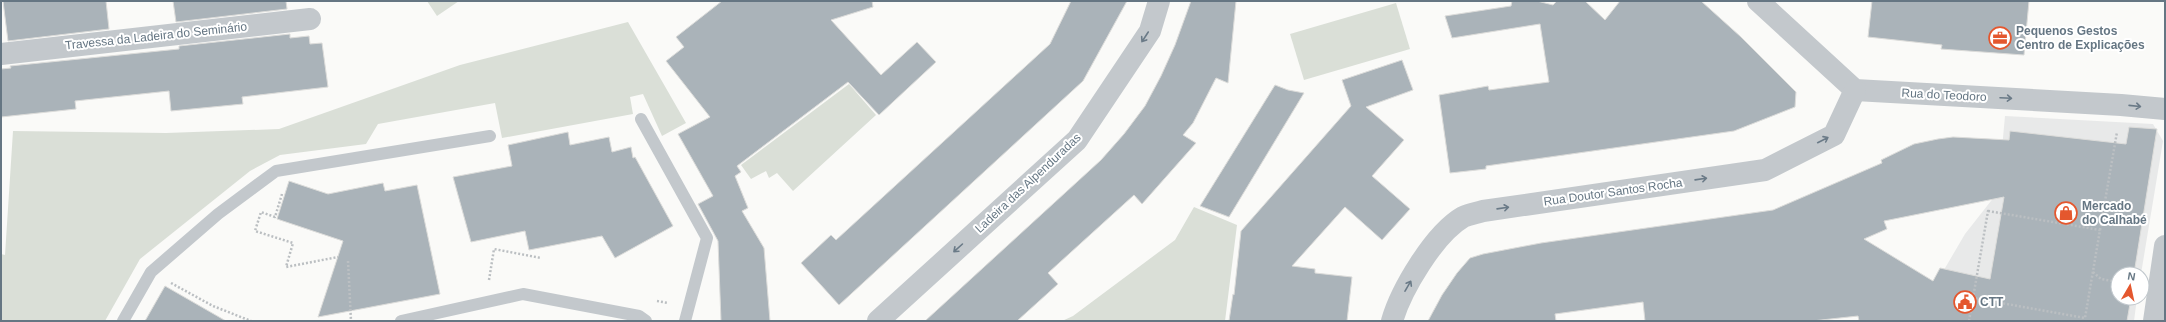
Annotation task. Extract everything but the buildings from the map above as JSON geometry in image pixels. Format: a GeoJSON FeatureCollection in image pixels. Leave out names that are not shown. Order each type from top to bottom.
{"type":"FeatureCollection","features":[{"type":"Feature","properties":{"kind":"street","name":"Ladeira das Alpenduradas"},"geometry":{"type":"LineString","coordinates":[[878,321],[1077,140],[1150,31],[1159,1]]}},
{"type":"Feature","properties":{"kind":"street"},"geometry":{"type":"LineString","coordinates":[[1758,1],[1855,90]]}},
{"type":"Feature","properties":{"kind":"street","name":"Travessa da Ladeira do Seminário"},"geometry":{"type":"LineString","coordinates":[[1,54],[310,19]]}},
{"type":"Feature","properties":{"kind":"street","name":"Rua do Teodoro"},"geometry":{"type":"LineString","coordinates":[[1855,90],[2121,105],[2165,109]]}},
{"type":"Feature","properties":{"kind":"street","name":"Rua Doutor Santos Rocha"},"geometry":{"type":"LineString","coordinates":[[1392,321],[1396,307],[1435,242],[1446,230],[1463,217],[1483,211],[1765,170],[1834,135],[1855,90]]}},
{"type":"Feature","properties":{"kind":"street"},"geometry":{"type":"LineString","coordinates":[[2154,321],[2165,246]]}},
{"type":"Feature","properties":{"kind":"lane"},"geometry":{"type":"LineString","coordinates":[[641,119],[707,238],[685,321]]}},
{"type":"Feature","properties":{"kind":"lane"},"geometry":{"type":"LineString","coordinates":[[123,321],[151,272],[218,214],[276,171],[490,136]]}},
{"type":"Feature","properties":{"kind":"lane"},"geometry":{"type":"LineString","coordinates":[[401,321],[523,294],[639,316],[646,321]]}},
{"type":"Feature","properties":{"kind":"path"},"geometry":{"type":"LineString","coordinates":[[1973,298],[2085,319],[2121,105]]}},
{"type":"Feature","properties":{"kind":"path"},"geometry":{"type":"LineString","coordinates":[[290,168],[275,217],[261,212],[255,231],[292,243],[286,267],[338,257]]}},
{"type":"Feature","properties":{"kind":"path"},"geometry":{"type":"LineString","coordinates":[[1969,321],[1988,211],[2100,230]]}},
{"type":"Feature","properties":{"kind":"path"},"geometry":{"type":"LineString","coordinates":[[484,302],[494,249],[540,258]]}},
{"type":"Feature","properties":{"kind":"path"},"geometry":{"type":"LineString","coordinates":[[348,260],[351,321]]}},
{"type":"Feature","properties":{"kind":"path"},"geometry":{"type":"LineString","coordinates":[[2093,271],[2101,279],[2110,281]]}},
{"type":"Feature","properties":{"kind":"path"},"geometry":{"type":"LineString","coordinates":[[166,280],[213,306],[251,321]]}},
{"type":"Feature","properties":{"kind":"path"},"geometry":{"type":"LineString","coordinates":[[656,301],[670,303],[674,302]]}},
{"type":"Feature","properties":{"kind":"shaded area"},"geometry":{"type":"Polygon","coordinates":[[[427,1],[459,1],[437,16],[427,1]]]}},
{"type":"Feature","properties":{"kind":"shaded area"},"geometry":{"type":"Polygon","coordinates":[[[1396,3],[1410,49],[1304,80],[1290,34],[1396,3]]]}},
{"type":"Feature","properties":{"kind":"shaded area"},"geometry":{"type":"Polygon","coordinates":[[[628,22],[686,123],[662,136],[643,94],[630,97],[633,114],[502,138],[495,103],[378,124],[366,144],[280,155],[250,171],[140,259],[105,321],[1,321],[1,254],[5,255],[13,131],[166,133],[279,129],[460,65],[628,22]]]}},
{"type":"Feature","properties":{"kind":"shaded area"},"geometry":{"type":"Polygon","coordinates":[[[849,84],[876,115],[793,191],[777,173],[769,178],[766,171],[751,179],[741,165],[849,84]]]}},
{"type":"Feature","properties":{"kind":"shaded area","name":"Mercado do Calhabé"},"geometry":{"type":"Polygon","coordinates":[[[2005,116],[2153,124],[2163,141],[2142,266],[2110,266],[2110,306],[2136,306],[2134,321],[1914,321],[1965,234],[1998,192],[2005,116]]]}},
{"type":"Feature","properties":{"kind":"shaded area"},"geometry":{"type":"Polygon","coordinates":[[[1194,207],[1237,225],[1225,321],[1062,321],[1073,316],[1175,240],[1194,207]]]}},
{"type":"Feature","properties":{"kind":"place","name":"Pequenos Gestos Centro de Explicações"},"geometry":{"type":"Point","coordinates":[2000,38]}},
{"type":"Feature","properties":{"kind":"place","name":"Mercado do Calhabé"},"geometry":{"type":"Point","coordinates":[2066,213]}},
{"type":"Feature","properties":{"kind":"place","name":"CTT"},"geometry":{"type":"Point","coordinates":[1965,302]}}]}
